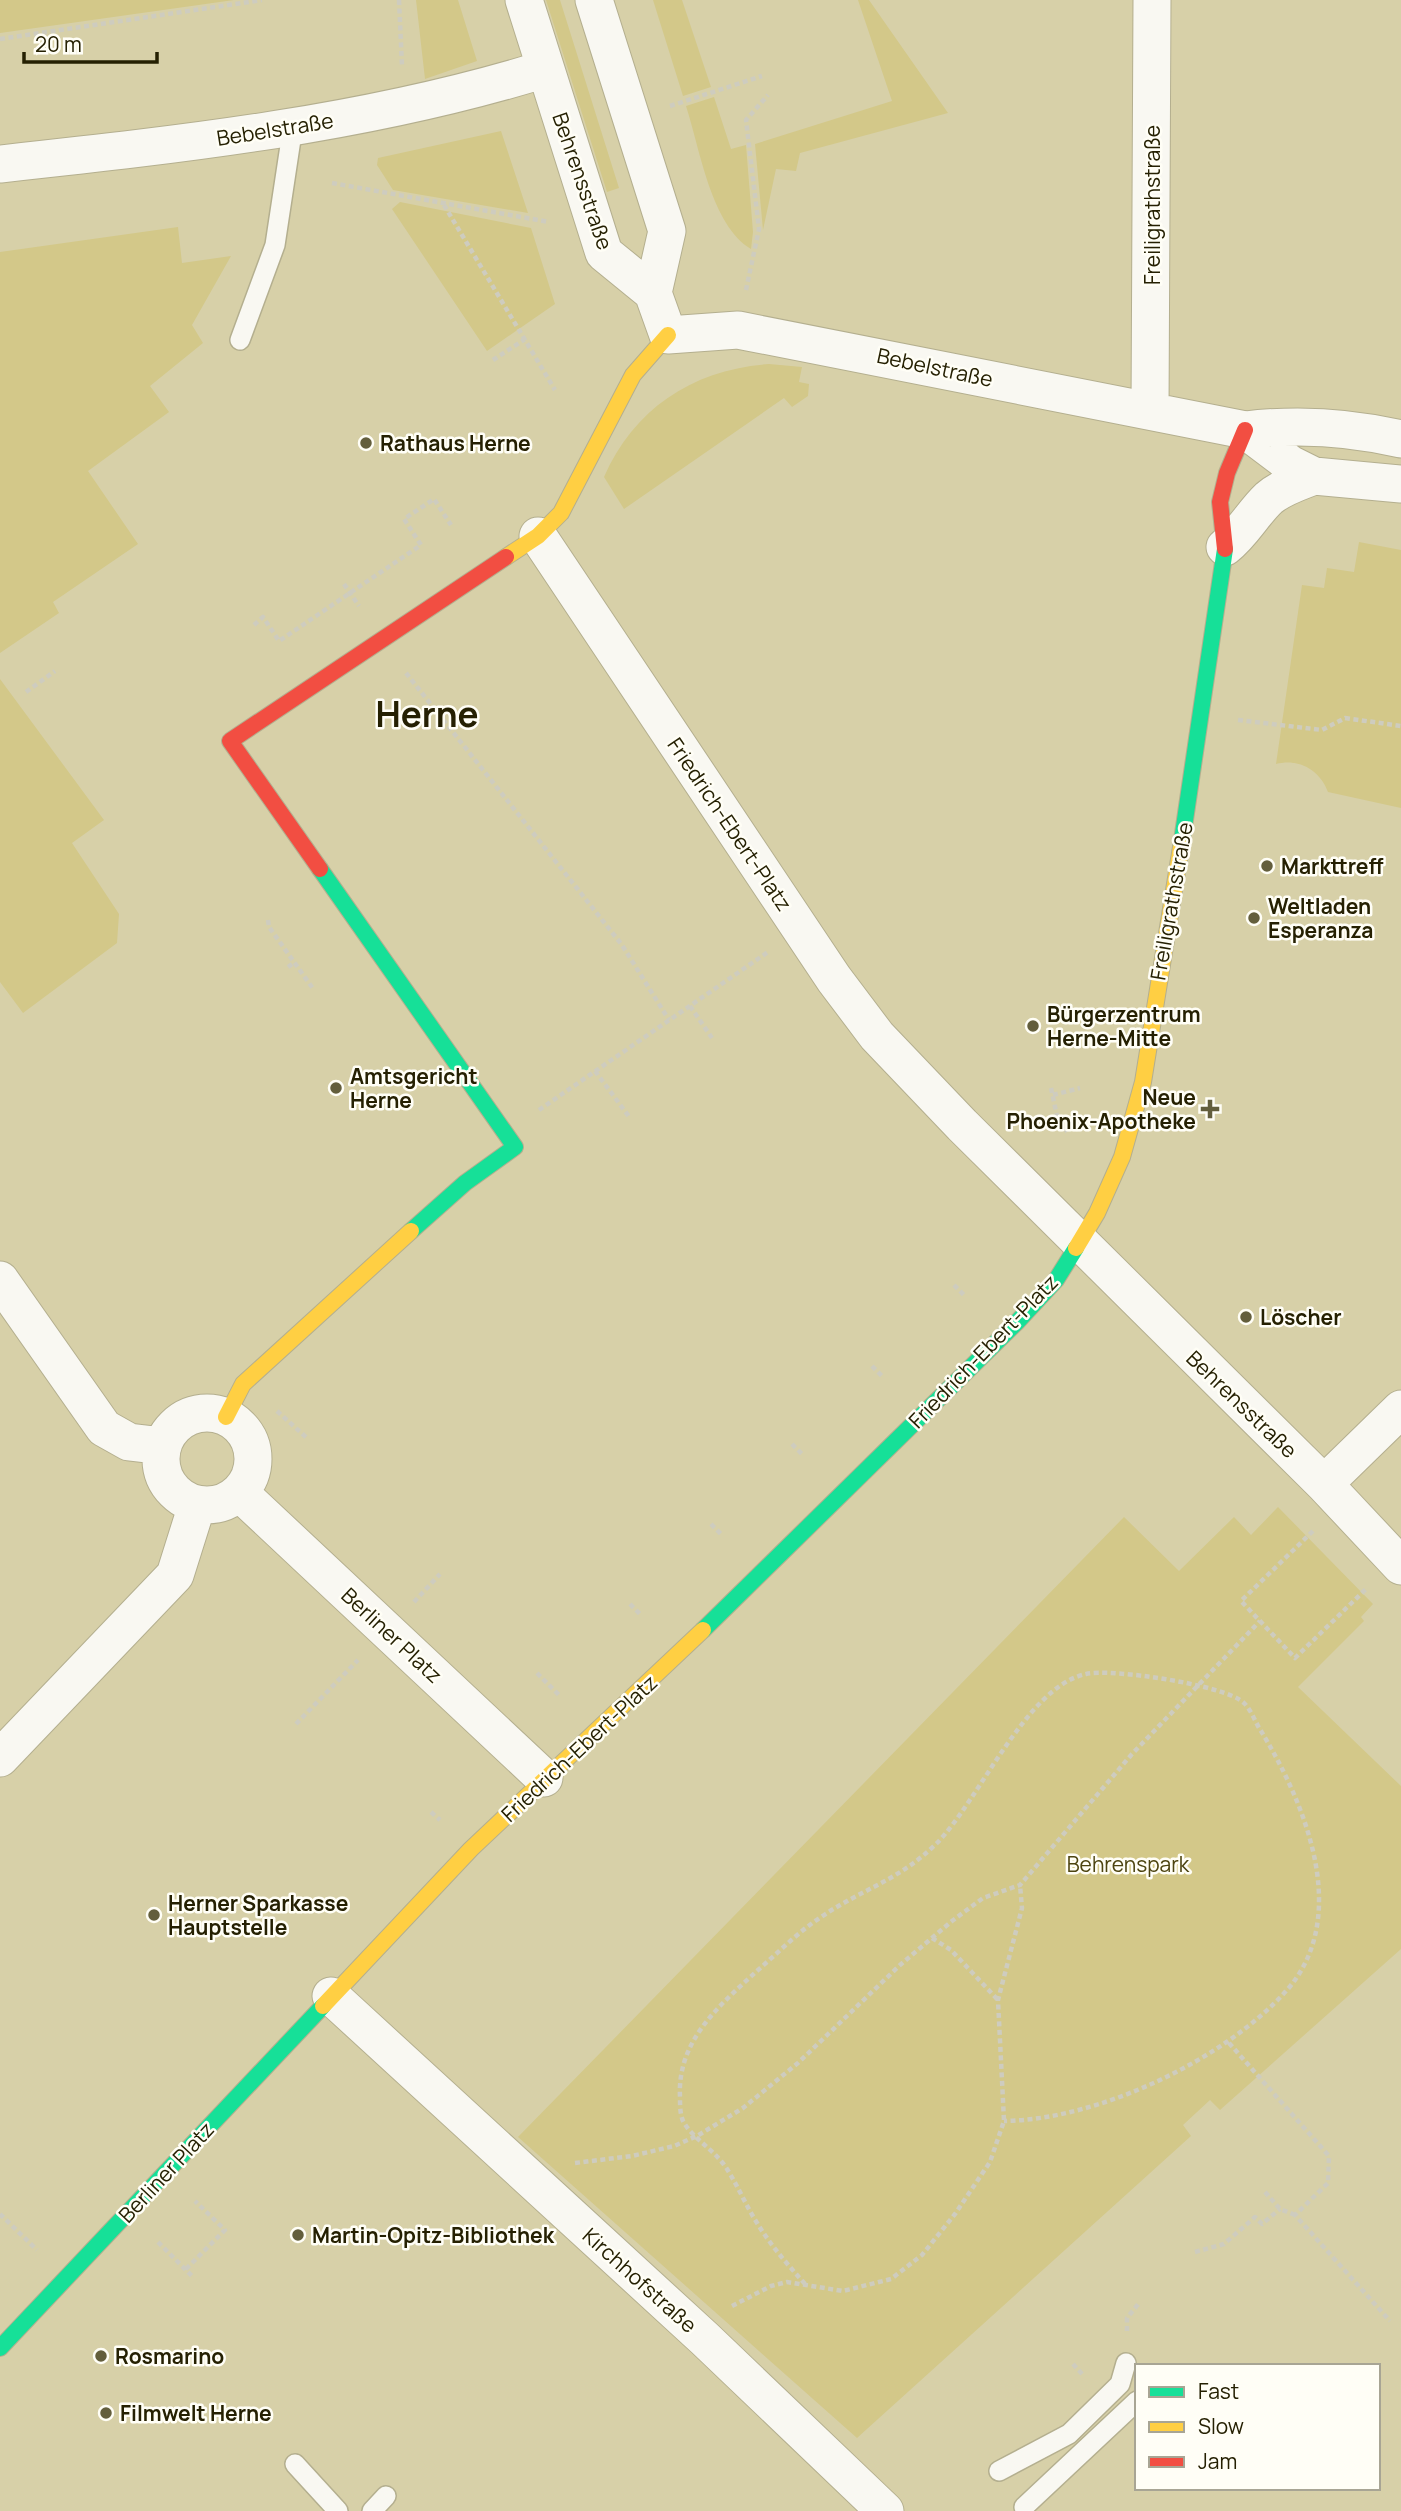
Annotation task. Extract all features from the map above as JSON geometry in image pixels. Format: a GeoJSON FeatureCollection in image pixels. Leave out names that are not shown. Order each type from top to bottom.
{"type":"FeatureCollection","features":[{"type":"Feature","properties":{"kind":"street","name":"Behrensstraße"},"geometry":{"type":"LineString","coordinates":[[524,0],[604,253],[653,293]]}},
{"type":"Feature","properties":{"kind":"street"},"geometry":{"type":"LineString","coordinates":[[226,1417],[243,1384],[332,1300],[465,1182],[515,1147],[230,741],[538,536],[561,513],[633,374],[668,335],[653,293],[667,231],[594,0]]}},
{"type":"Feature","properties":{"kind":"street","name":"Freiligrathstraße"},"geometry":{"type":"LineString","coordinates":[[1150,411],[1152,0]]}},
{"type":"Feature","properties":{"kind":"street","name":"Bebelstraße"},"geometry":{"type":"LineString","coordinates":[[0,164],[180,144],[403,107],[545,69]]}},
{"type":"Feature","properties":{"kind":"street","name":"Bebelstraße"},"geometry":{"type":"LineString","coordinates":[[668,335],[738,330],[1245,430],[1313,426],[1401,439]]}},
{"type":"Feature","properties":{"kind":"street","name":"Bebelstraße"},"geometry":{"type":"LineString","coordinates":[[1245,430],[1290,464],[1314,477],[1401,484]]}},
{"type":"Feature","properties":{"kind":"street","name":"Freiligrathstraße"},"geometry":{"type":"LineString","coordinates":[[1079,1244],[1111,1187],[1143,1082],[1185,823],[1198,715],[1225,547],[1217,525],[1222,489],[1245,430]]}},
{"type":"Feature","properties":{"kind":"street"},"geometry":{"type":"LineString","coordinates":[[1225,547],[1242,534],[1269,498],[1287,487],[1314,477]]}},
{"type":"Feature","properties":{"kind":"street","name":"Friedrich-Ebert-Platz"},"geometry":{"type":"LineString","coordinates":[[331,1996],[544,1778],[658,1674],[1009,1329],[1056,1280],[1079,1244],[877,1036],[801,930],[538,536]]}},
{"type":"Feature","properties":{"kind":"street","name":"Behrensstraße"},"geometry":{"type":"LineString","coordinates":[[1079,1244],[1333,1494],[1398,1564]]}},
{"type":"Feature","properties":{"kind":"street"},"geometry":{"type":"LineString","coordinates":[[0,1280],[104,1428],[129,1442],[163,1446]]}},
{"type":"Feature","properties":{"kind":"street"},"geometry":{"type":"LineString","coordinates":[[1333,1494],[1401,1409]]}},
{"type":"Feature","properties":{"kind":"street"},"geometry":{"type":"LineString","coordinates":[[213,1413],[226,1417],[246,1433],[254,1458],[253,1471],[240,1493],[219,1504],[197,1505],[185,1501],[167,1482],[162,1471],[163,1446],[168,1434],[188,1417],[213,1413]]}},
{"type":"Feature","properties":{"kind":"street","name":"Berliner Platz"},"geometry":{"type":"LineString","coordinates":[[240,1493],[544,1778]]}},
{"type":"Feature","properties":{"kind":"street"},"geometry":{"type":"LineString","coordinates":[[0,1758],[175,1575],[197,1505]]}},
{"type":"Feature","properties":{"kind":"street","name":"Berliner Platz"},"geometry":{"type":"LineString","coordinates":[[0,2348],[331,1996]]}},
{"type":"Feature","properties":{"kind":"street","name":"Kirchhofstraße"},"geometry":{"type":"LineString","coordinates":[[331,1996],[701,2335],[885,2511]]}},
{"type":"Feature","properties":{"kind":"lane"},"geometry":{"type":"LineString","coordinates":[[240,340],[275,245],[293,126]]}},
{"type":"Feature","properties":{"kind":"lane"},"geometry":{"type":"LineString","coordinates":[[999,2471],[1069,2434],[1120,2384],[1126,2364]]}},
{"type":"Feature","properties":{"kind":"lane"},"geometry":{"type":"LineString","coordinates":[[1024,2507],[1135,2403]]}},
{"type":"Feature","properties":{"kind":"lane"},"geometry":{"type":"LineString","coordinates":[[295,2464],[338,2511]]}},
{"type":"Feature","properties":{"kind":"lane"},"geometry":{"type":"LineString","coordinates":[[372,2511],[386,2496]]}},
{"type":"Feature","properties":{"kind":"path"},"geometry":{"type":"LineString","coordinates":[[0,39],[262,0]]}},
{"type":"Feature","properties":{"kind":"path"},"geometry":{"type":"LineString","coordinates":[[399,0],[403,107]]}},
{"type":"Feature","properties":{"kind":"path"},"geometry":{"type":"LineString","coordinates":[[632,119],[762,76]]}},
{"type":"Feature","properties":{"kind":"path"},"geometry":{"type":"LineString","coordinates":[[738,330],[759,229],[746,120],[768,95]]}},
{"type":"Feature","properties":{"kind":"path"},"geometry":{"type":"LineString","coordinates":[[332,183],[549,222]]}},
{"type":"Feature","properties":{"kind":"path"},"geometry":{"type":"LineString","coordinates":[[444,205],[555,390]]}},
{"type":"Feature","properties":{"kind":"path"},"geometry":{"type":"LineString","coordinates":[[493,360],[525,339]]}},
{"type":"Feature","properties":{"kind":"path"},"geometry":{"type":"LineString","coordinates":[[254,625],[264,617],[279,641],[421,545],[404,519],[433,499],[451,525]]}},
{"type":"Feature","properties":{"kind":"path"},"geometry":{"type":"LineString","coordinates":[[344,584],[360,607]]}},
{"type":"Feature","properties":{"kind":"path"},"geometry":{"type":"LineString","coordinates":[[404,670],[622,945],[669,1020]]}},
{"type":"Feature","properties":{"kind":"path"},"geometry":{"type":"LineString","coordinates":[[26,692],[55,671]]}},
{"type":"Feature","properties":{"kind":"path"},"geometry":{"type":"LineString","coordinates":[[1198,715],[1322,730],[1345,718],[1401,726]]}},
{"type":"Feature","properties":{"kind":"path"},"geometry":{"type":"LineString","coordinates":[[268,920],[269,927],[314,990]]}},
{"type":"Feature","properties":{"kind":"path"},"geometry":{"type":"LineString","coordinates":[[515,1147],[527,1118],[801,930]]}},
{"type":"Feature","properties":{"kind":"path"},"geometry":{"type":"LineString","coordinates":[[288,967],[295,962]]}},
{"type":"Feature","properties":{"kind":"path"},"geometry":{"type":"LineString","coordinates":[[690,1006],[712,1038]]}},
{"type":"Feature","properties":{"kind":"path"},"geometry":{"type":"LineString","coordinates":[[595,1071],[630,1118]]}},
{"type":"Feature","properties":{"kind":"path"},"geometry":{"type":"LineString","coordinates":[[1051,1088],[1061,1127],[1068,1133]]}},
{"type":"Feature","properties":{"kind":"path"},"geometry":{"type":"LineString","coordinates":[[1053,1095],[1080,1088]]}},
{"type":"Feature","properties":{"kind":"path"},"geometry":{"type":"LineString","coordinates":[[954,1285],[965,1297]]}},
{"type":"Feature","properties":{"kind":"path"},"geometry":{"type":"LineString","coordinates":[[872,1366],[884,1378]]}},
{"type":"Feature","properties":{"kind":"path"},"geometry":{"type":"LineString","coordinates":[[792,1444],[804,1456]]}},
{"type":"Feature","properties":{"kind":"path"},"geometry":{"type":"LineString","coordinates":[[1333,1494],[1241,1601],[1295,1658],[1398,1564]]}},
{"type":"Feature","properties":{"kind":"path"},"geometry":{"type":"LineString","coordinates":[[711,1524],[723,1536]]}},
{"type":"Feature","properties":{"kind":"path"},"geometry":{"type":"LineString","coordinates":[[411,1605],[440,1574]]}},
{"type":"Feature","properties":{"kind":"path"},"geometry":{"type":"LineString","coordinates":[[630,1604],[642,1616]]}},
{"type":"Feature","properties":{"kind":"path"},"geometry":{"type":"LineString","coordinates":[[532,2182],[558,2164],[632,2156],[697,2136],[743,2108],[798,2063],[932,1938],[983,1898],[1020,1885],[1195,1685],[1260,1621]]}},
{"type":"Feature","properties":{"kind":"path"},"geometry":{"type":"LineString","coordinates":[[296,1724],[361,1657]]}},
{"type":"Feature","properties":{"kind":"path"},"geometry":{"type":"LineString","coordinates":[[805,2284],[758,2225],[712,2148],[684,2124],[680,2085],[688,2050],[701,2027],[720,2004],[804,1929],[842,1903],[901,1874],[918,1861],[964,1812],[1034,1710],[1058,1685],[1082,1674],[1113,1672],[1229,1693],[1243,1702],[1292,1784],[1310,1839],[1318,1881],[1314,1936],[1301,1970],[1264,2015],[1229,2043],[1122,2095],[1035,2121],[1004,2121]]}},
{"type":"Feature","properties":{"kind":"path"},"geometry":{"type":"LineString","coordinates":[[537,1673],[560,1696]]}},
{"type":"Feature","properties":{"kind":"path"},"geometry":{"type":"LineString","coordinates":[[701,2335],[720,2313],[753,2294],[788,2282],[834,2291],[856,2290],[891,2279],[936,2241],[990,2162],[1004,2121],[998,2000],[1022,1908],[1020,1885]]}},
{"type":"Feature","properties":{"kind":"path"},"geometry":{"type":"LineString","coordinates":[[932,1938],[951,1950],[998,2000]]}},
{"type":"Feature","properties":{"kind":"path"},"geometry":{"type":"LineString","coordinates":[[1229,2043],[1329,2156],[1328,2183],[1295,2215]]}},
{"type":"Feature","properties":{"kind":"path"},"geometry":{"type":"LineString","coordinates":[[1265,2192],[1280,2209],[1295,2215],[1390,2321]]}},
{"type":"Feature","properties":{"kind":"path"},"geometry":{"type":"LineString","coordinates":[[1195,2252],[1224,2244],[1255,2217],[1262,2224],[1280,2209]]}},
{"type":"Feature","properties":{"kind":"path"},"geometry":{"type":"LineString","coordinates":[[0,2214],[66,2277]]}},
{"type":"Feature","properties":{"kind":"path"},"geometry":{"type":"LineString","coordinates":[[186,2269],[225,2230],[214,2219]]}},
{"type":"Feature","properties":{"kind":"path"},"geometry":{"type":"LineString","coordinates":[[167,2251],[192,2276]]}},
{"type":"Feature","properties":{"kind":"green space"},"geometry":{"type":"Polygon","coordinates":[[[0,0],[234,0],[0,33],[0,0]]]}},
{"type":"Feature","properties":{"kind":"green space"},"geometry":{"type":"Polygon","coordinates":[[[416,0],[458,0],[477,61],[425,79],[416,0]]]}},
{"type":"Feature","properties":{"kind":"green space"},"geometry":{"type":"Polygon","coordinates":[[[546,0],[560,0],[619,188],[607,192],[546,0]]]}},
{"type":"Feature","properties":{"kind":"green space"},"geometry":{"type":"Polygon","coordinates":[[[653,0],[682,0],[711,87],[683,96],[653,0]]]}},
{"type":"Feature","properties":{"kind":"green space"},"geometry":{"type":"Polygon","coordinates":[[[858,0],[869,0],[948,113],[800,153],[796,171],[776,169],[763,230],[755,144],[892,101],[858,0]]]}},
{"type":"Feature","properties":{"kind":"green space"},"geometry":{"type":"Polygon","coordinates":[[[714,97],[731,149],[746,145],[753,232],[751,249],[737,238],[717,205],[686,106],[714,97]]]}},
{"type":"Feature","properties":{"kind":"green space"},"geometry":{"type":"Polygon","coordinates":[[[501,131],[528,213],[393,190],[377,165],[378,158],[501,131]]]}},
{"type":"Feature","properties":{"kind":"green space"},"geometry":{"type":"Polygon","coordinates":[[[400,202],[531,228],[555,304],[487,351],[392,209],[400,202]]]}},
{"type":"Feature","properties":{"kind":"green space"},"geometry":{"type":"Polygon","coordinates":[[[178,227],[182,263],[231,256],[192,325],[203,343],[150,386],[169,412],[88,471],[138,544],[53,602],[59,613],[0,653],[0,252],[178,227]]]}},
{"type":"Feature","properties":{"kind":"green space"},"geometry":{"type":"Polygon","coordinates":[[[769,364],[802,367],[799,382],[809,384],[808,396],[792,407],[784,398],[624,509],[604,477],[632,431],[650,412],[670,396],[716,374],[769,364]]]}},
{"type":"Feature","properties":{"kind":"green space"},"geometry":{"type":"Polygon","coordinates":[[[1359,542],[1401,550],[1401,808],[1328,792],[1320,778],[1308,768],[1293,763],[1276,764],[1302,585],[1324,588],[1327,568],[1354,572],[1359,542]]]}},
{"type":"Feature","properties":{"kind":"green space"},"geometry":{"type":"Polygon","coordinates":[[[0,679],[104,820],[72,843],[119,914],[117,943],[23,1013],[0,982],[0,679]]]}},
{"type":"Feature","properties":{"kind":"green space","name":"Behrenspark"},"geometry":{"type":"Polygon","coordinates":[[[1278,1507],[1373,1604],[1361,1617],[1364,1621],[1298,1687],[1401,1786],[1401,1949],[1220,2110],[1210,2100],[1183,2125],[1191,2136],[857,2438],[518,2137],[1124,1517],[1179,1571],[1234,1517],[1251,1535],[1278,1507]]]}},
{"type":"Feature","properties":{"kind":"traffic: fast"},"geometry":{"type":"LineString","coordinates":[[1181,847],[1225,549]]}},
{"type":"Feature","properties":{"kind":"traffic: fast"},"geometry":{"type":"LineString","coordinates":[[320,869],[515,1147],[465,1183],[411,1231]]}},
{"type":"Feature","properties":{"kind":"traffic: fast"},"geometry":{"type":"LineString","coordinates":[[703,1630],[1018,1321],[1056,1280],[1076,1248]]}},
{"type":"Feature","properties":{"kind":"traffic: fast"},"geometry":{"type":"LineString","coordinates":[[0,2348],[323,2006]]}},
{"type":"Feature","properties":{"kind":"traffic: slow"},"geometry":{"type":"LineString","coordinates":[[506,557],[538,536],[561,513],[633,375],[668,335]]}},
{"type":"Feature","properties":{"kind":"traffic: slow"},"geometry":{"type":"LineString","coordinates":[[1076,1248],[1097,1213],[1122,1157],[1143,1082],[1181,847]]}},
{"type":"Feature","properties":{"kind":"traffic: slow"},"geometry":{"type":"LineString","coordinates":[[226,1417],[243,1384],[411,1231]]}},
{"type":"Feature","properties":{"kind":"traffic: slow"},"geometry":{"type":"LineString","coordinates":[[323,2006],[471,1849],[703,1630]]}},
{"type":"Feature","properties":{"kind":"traffic: jam"},"geometry":{"type":"LineString","coordinates":[[1225,549],[1220,502],[1227,473],[1245,430]]}},
{"type":"Feature","properties":{"kind":"traffic: jam"},"geometry":{"type":"LineString","coordinates":[[320,869],[230,741],[506,557]]}},
{"type":"Feature","properties":{"kind":"place","name":"Rathaus Herne"},"geometry":{"type":"Point","coordinates":[366,443]}},
{"type":"Feature","properties":{"kind":"place","name":"Markttreff"},"geometry":{"type":"Point","coordinates":[1267,866]}},
{"type":"Feature","properties":{"kind":"place","name":"Weltladen Esperanza"},"geometry":{"type":"Point","coordinates":[1254,918]}},
{"type":"Feature","properties":{"kind":"place","name":"Bürgerzentrum Herne-Mitte"},"geometry":{"type":"Point","coordinates":[1033,1026]}},
{"type":"Feature","properties":{"kind":"place","name":"Amtsgericht Herne"},"geometry":{"type":"Point","coordinates":[336,1088]}},
{"type":"Feature","properties":{"kind":"place","name":"Neue Phoenix-Apotheke"},"geometry":{"type":"Point","coordinates":[1210,1109]}},
{"type":"Feature","properties":{"kind":"place","name":"Löscher"},"geometry":{"type":"Point","coordinates":[1246,1317]}},
{"type":"Feature","properties":{"kind":"place","name":"Herner Sparkasse Hauptstelle"},"geometry":{"type":"Point","coordinates":[154,1915]}},
{"type":"Feature","properties":{"kind":"place","name":"Martin-Opitz-Bibliothek"},"geometry":{"type":"Point","coordinates":[298,2235]}},
{"type":"Feature","properties":{"kind":"place","name":"Rosmarino"},"geometry":{"type":"Point","coordinates":[101,2356]}},
{"type":"Feature","properties":{"kind":"place","name":"Filmwelt Herne"},"geometry":{"type":"Point","coordinates":[106,2413]}},
{"type":"Feature","properties":{"kind":"district","name":"Herne"},"geometry":{"type":"Point","coordinates":[427,714]}}]}
